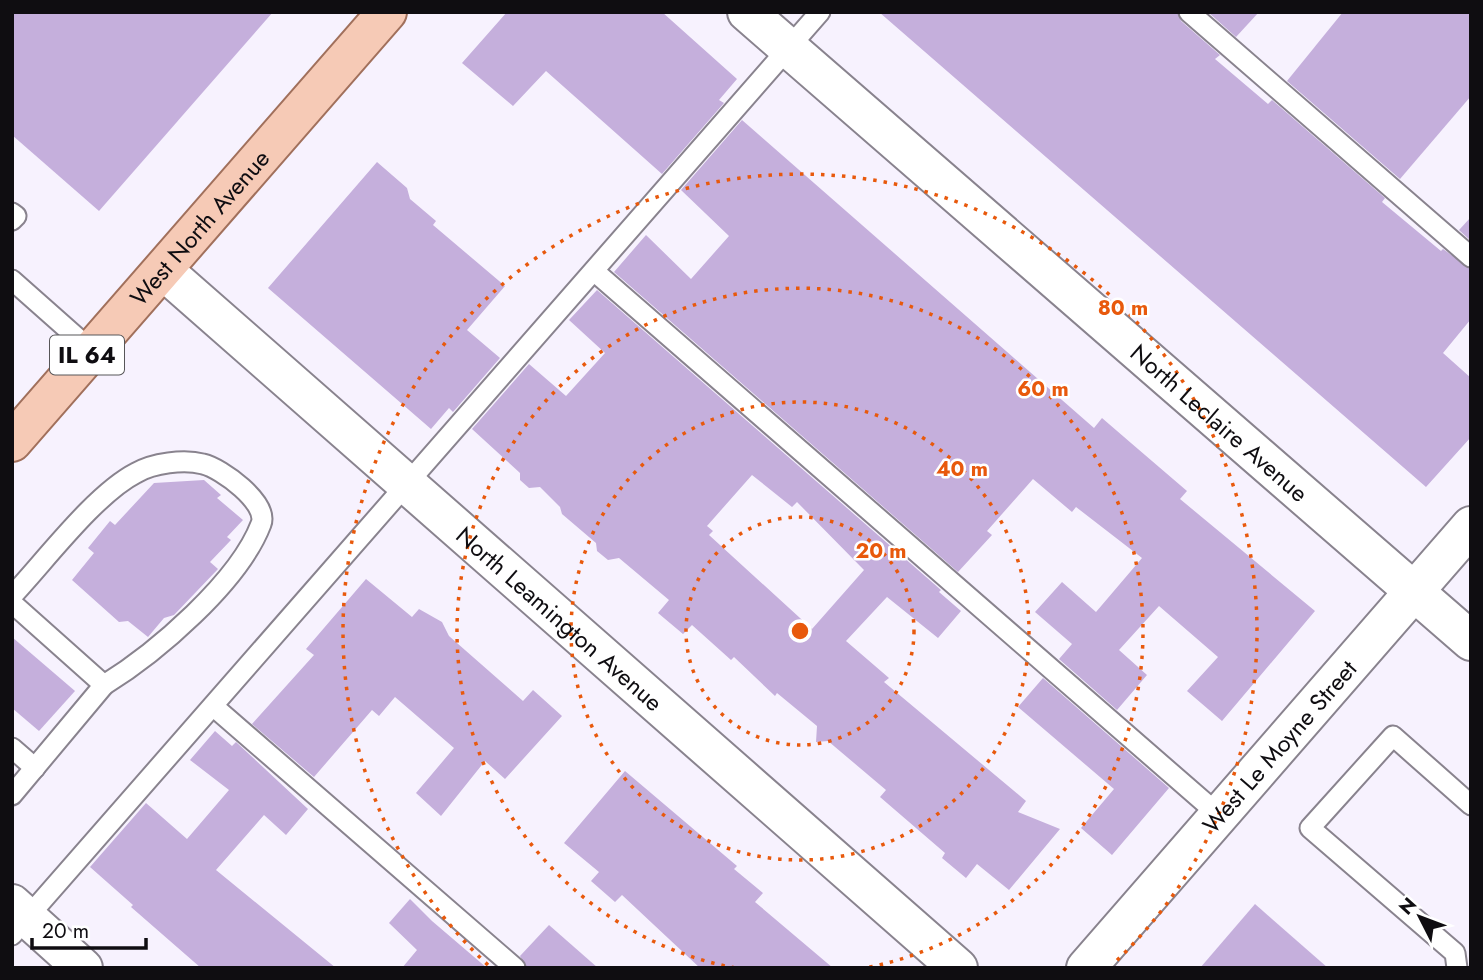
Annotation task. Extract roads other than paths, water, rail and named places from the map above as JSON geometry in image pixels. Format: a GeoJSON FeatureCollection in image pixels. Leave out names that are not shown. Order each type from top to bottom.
{"type":"FeatureCollection","features":[{"type":"Feature","properties":{"kind":"main road","name":"West North Avenue"},"geometry":{"type":"LineString","coordinates":[[12,442],[387,12]]}},
{"type":"Feature","properties":{"kind":"street","name":"North Leclaire Avenue"},"geometry":{"type":"LineString","coordinates":[[747,12],[1471,641]]}},
{"type":"Feature","properties":{"kind":"street","name":"North Leamington Avenue"},"geometry":{"type":"LineString","coordinates":[[163,270],[958,968]]}},
{"type":"Feature","properties":{"kind":"street","name":"West Le Moyne Street"},"geometry":{"type":"LineString","coordinates":[[1086,968],[1471,526]]}},
{"type":"Feature","properties":{"kind":"street"},"geometry":{"type":"LineString","coordinates":[[17,919],[83,968]]}},
{"type":"Feature","properties":{"kind":"lane"},"geometry":{"type":"LineString","coordinates":[[17,919],[213,706],[820,12]]}},
{"type":"Feature","properties":{"kind":"lane"},"geometry":{"type":"LineString","coordinates":[[1189,12],[1471,257]]}},
{"type":"Feature","properties":{"kind":"lane"},"geometry":{"type":"LineString","coordinates":[[12,213],[16,216],[12,220]]}},
{"type":"Feature","properties":{"kind":"lane"},"geometry":{"type":"LineString","coordinates":[[594,271],[1219,815]]}},
{"type":"Feature","properties":{"kind":"lane"},"geometry":{"type":"LineString","coordinates":[[12,280],[91,350]]}},
{"type":"Feature","properties":{"kind":"lane"},"geometry":{"type":"LineString","coordinates":[[12,596],[99,502],[136,472],[176,462],[203,463],[220,471],[253,498],[261,509],[263,521],[243,558],[168,640],[104,685],[12,795]]}},
{"type":"Feature","properties":{"kind":"lane"},"geometry":{"type":"LineString","coordinates":[[12,603],[104,685]]}},
{"type":"Feature","properties":{"kind":"lane"},"geometry":{"type":"LineString","coordinates":[[213,706],[515,968]]}},
{"type":"Feature","properties":{"kind":"lane"},"geometry":{"type":"LineString","coordinates":[[1461,956],[1310,828],[1393,736],[1471,805]]}},
{"type":"Feature","properties":{"kind":"lane"},"geometry":{"type":"LineString","coordinates":[[12,748],[35,768]]}}]}
